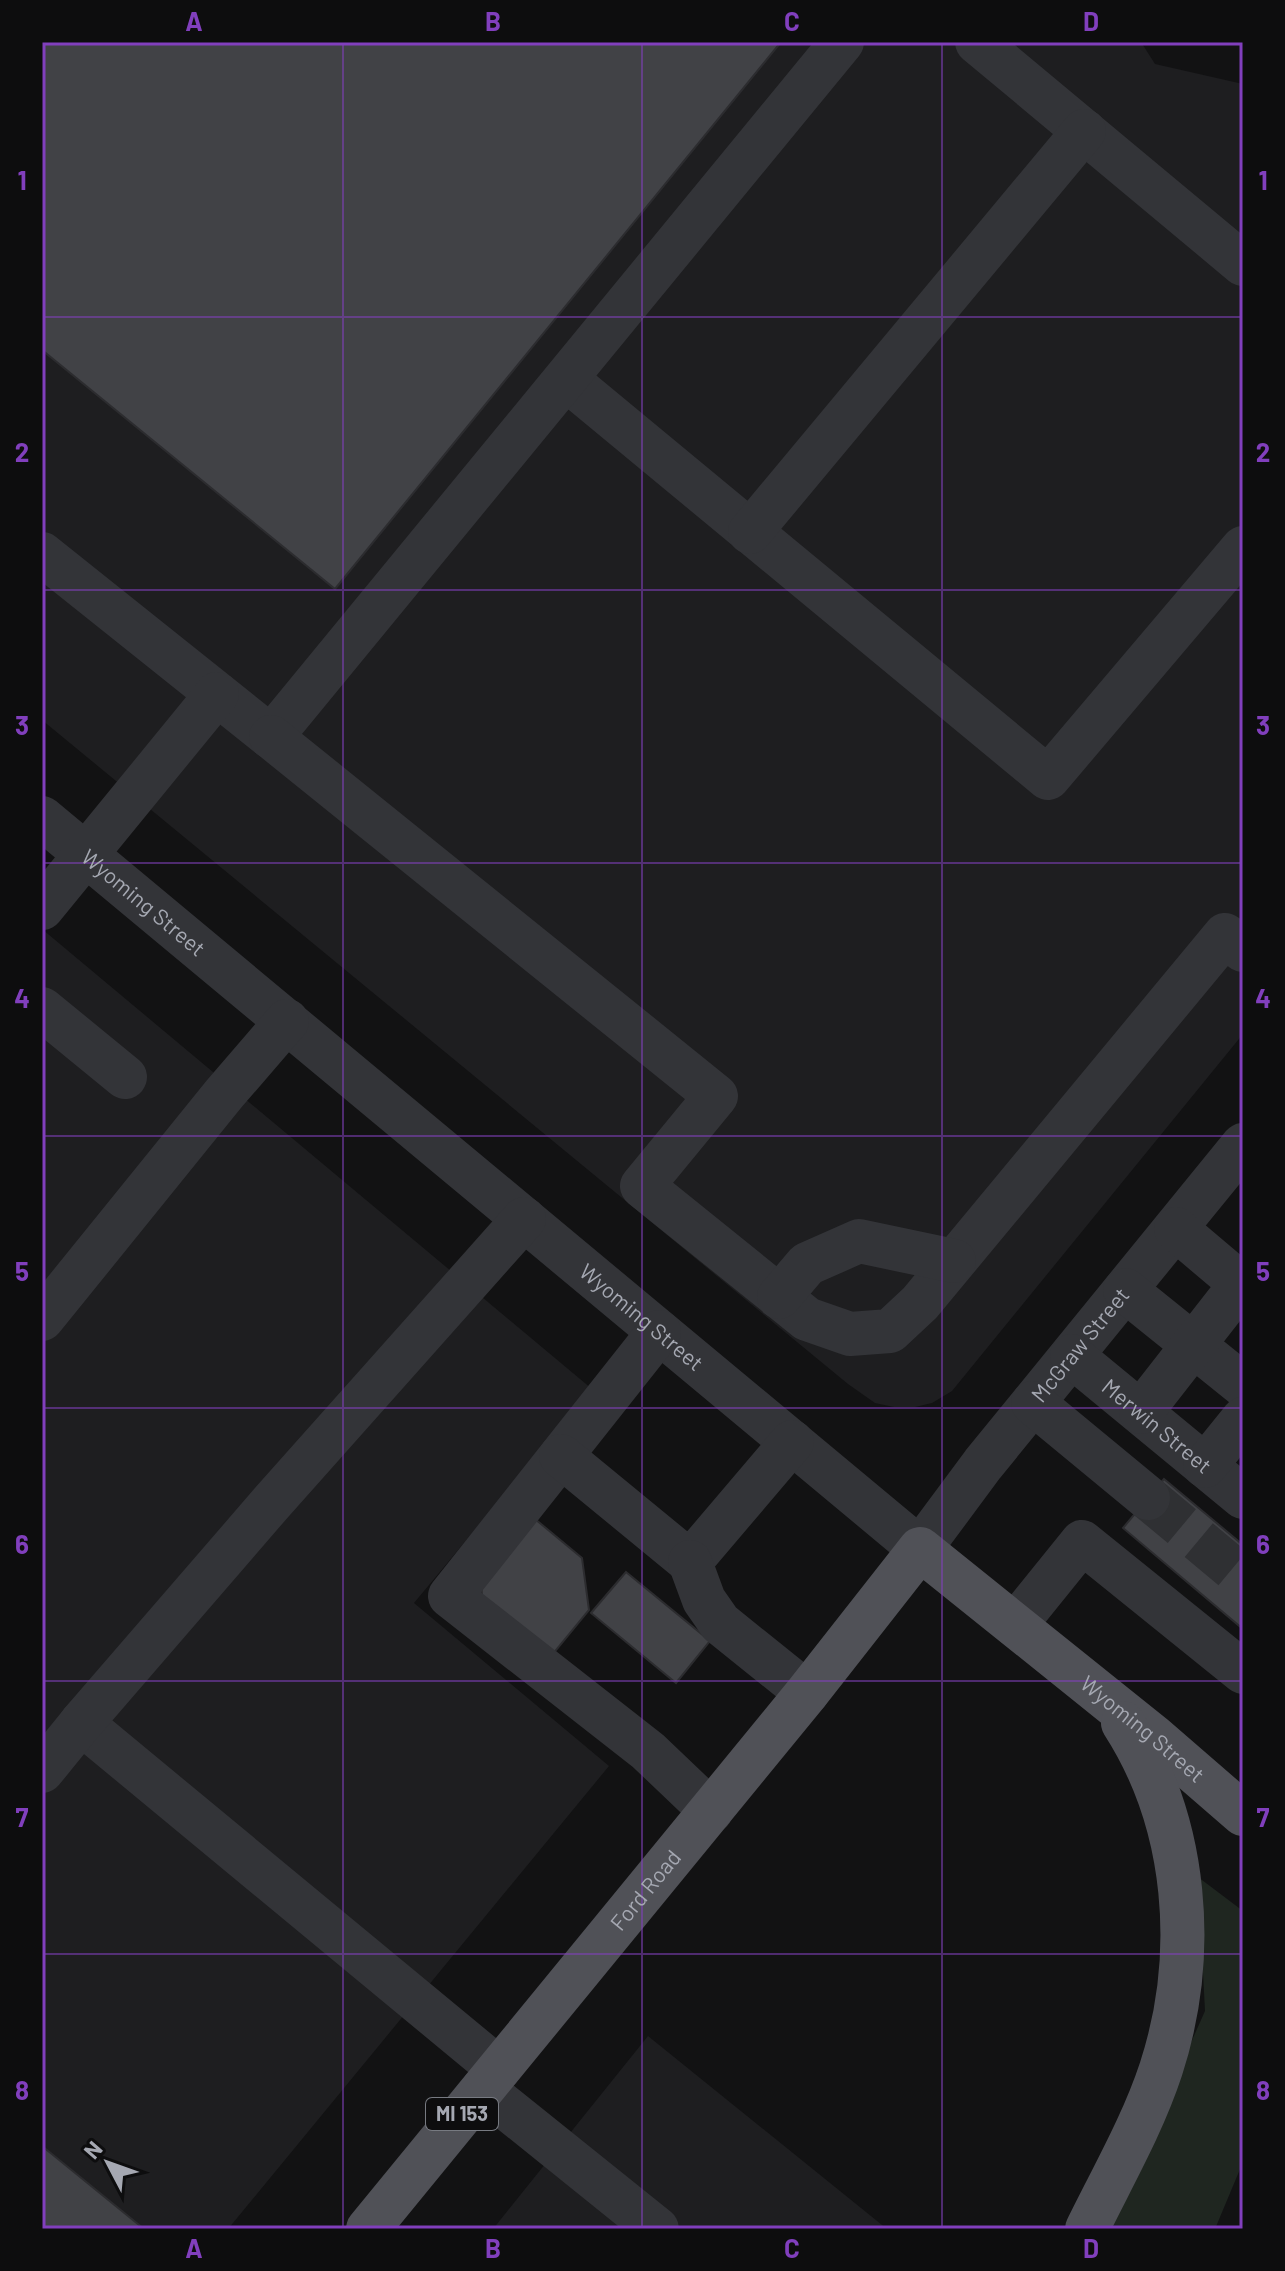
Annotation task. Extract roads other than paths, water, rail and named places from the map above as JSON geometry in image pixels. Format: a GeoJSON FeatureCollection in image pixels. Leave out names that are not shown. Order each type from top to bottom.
{"type":"FeatureCollection","features":[{"type":"Feature","properties":{"kind":"main road","name":"Wyoming Street"},"geometry":{"type":"LineString","coordinates":[[920,1549],[1154,1737],[1243,1814]]}},
{"type":"Feature","properties":{"kind":"main road","name":"Ford Road"},"geometry":{"type":"LineString","coordinates":[[368,2229],[807,1693],[920,1549]]}},
{"type":"Feature","properties":{"kind":"main road"},"geometry":{"type":"LineString","coordinates":[[1087,2229],[1162,2067],[1181,1973],[1183,1917],[1168,1824],[1139,1747],[1111,1704]]}},
{"type":"Feature","properties":{"kind":"street"},"geometry":{"type":"LineString","coordinates":[[271,737],[842,42]]}},
{"type":"Feature","properties":{"kind":"street"},"geometry":{"type":"LineString","coordinates":[[977,42],[1243,264]]}},
{"type":"Feature","properties":{"kind":"street"},"geometry":{"type":"LineString","coordinates":[[750,532],[1084,131]]}},
{"type":"Feature","properties":{"kind":"street"},"geometry":{"type":"LineString","coordinates":[[566,379],[1048,778],[1243,548]]}},
{"type":"Feature","properties":{"kind":"street"},"geometry":{"type":"LineString","coordinates":[[42,554],[716,1096],[642,1186],[807,1319],[850,1334],[890,1331],[920,1303],[1237,932]]}},
{"type":"Feature","properties":{"kind":"street"},"geometry":{"type":"LineString","coordinates":[[42,908],[217,694]]}},
{"type":"Feature","properties":{"kind":"street","name":"Wyoming Street"},"geometry":{"type":"LineString","coordinates":[[42,818],[920,1549]]}},
{"type":"Feature","properties":{"kind":"street"},"geometry":{"type":"LineString","coordinates":[[42,1009],[125,1077]]}},
{"type":"Feature","properties":{"kind":"street"},"geometry":{"type":"LineString","coordinates":[[42,1319],[287,1021]]}},
{"type":"Feature","properties":{"kind":"street","name":"McGraw Street"},"geometry":{"type":"LineString","coordinates":[[920,1549],[983,1464],[1243,1145]]}},
{"type":"Feature","properties":{"kind":"street"},"geometry":{"type":"LineString","coordinates":[[42,1771],[524,1219]]}},
{"type":"Feature","properties":{"kind":"street"},"geometry":{"type":"LineString","coordinates":[[1141,1412],[1242,1283],[1176,1229]]}},
{"type":"Feature","properties":{"kind":"street"},"geometry":{"type":"LineString","coordinates":[[779,1297],[807,1264],[859,1241],[954,1261]]}},
{"type":"Feature","properties":{"kind":"street"},"geometry":{"type":"LineString","coordinates":[[1125,1290],[1243,1385]]}},
{"type":"Feature","properties":{"kind":"street"},"geometry":{"type":"LineString","coordinates":[[659,1332],[450,1596],[648,1751],[711,1811]]}},
{"type":"Feature","properties":{"kind":"street","name":"Merwin Street"},"geometry":{"type":"LineString","coordinates":[[1072,1356],[1243,1497]]}},
{"type":"Feature","properties":{"kind":"street"},"geometry":{"type":"LineString","coordinates":[[1033,1403],[1148,1498]]}},
{"type":"Feature","properties":{"kind":"street"},"geometry":{"type":"LineString","coordinates":[[1205,1466],[1243,1419]]}},
{"type":"Feature","properties":{"kind":"street"},"geometry":{"type":"LineString","coordinates":[[690,1562],[792,1442]]}},
{"type":"Feature","properties":{"kind":"street"},"geometry":{"type":"LineString","coordinates":[[561,1456],[690,1562],[704,1600],[720,1623],[807,1693]]}},
{"type":"Feature","properties":{"kind":"street"},"geometry":{"type":"LineString","coordinates":[[1015,1625],[1082,1542],[1243,1672]]}},
{"type":"Feature","properties":{"kind":"street"},"geometry":{"type":"LineString","coordinates":[[81,1723],[491,2079],[657,2229]]}},
{"type":"Feature","properties":{"kind":"tunnel"},"geometry":{"type":"LineString","coordinates":[[1148,1498],[1243,1577]]}}]}
